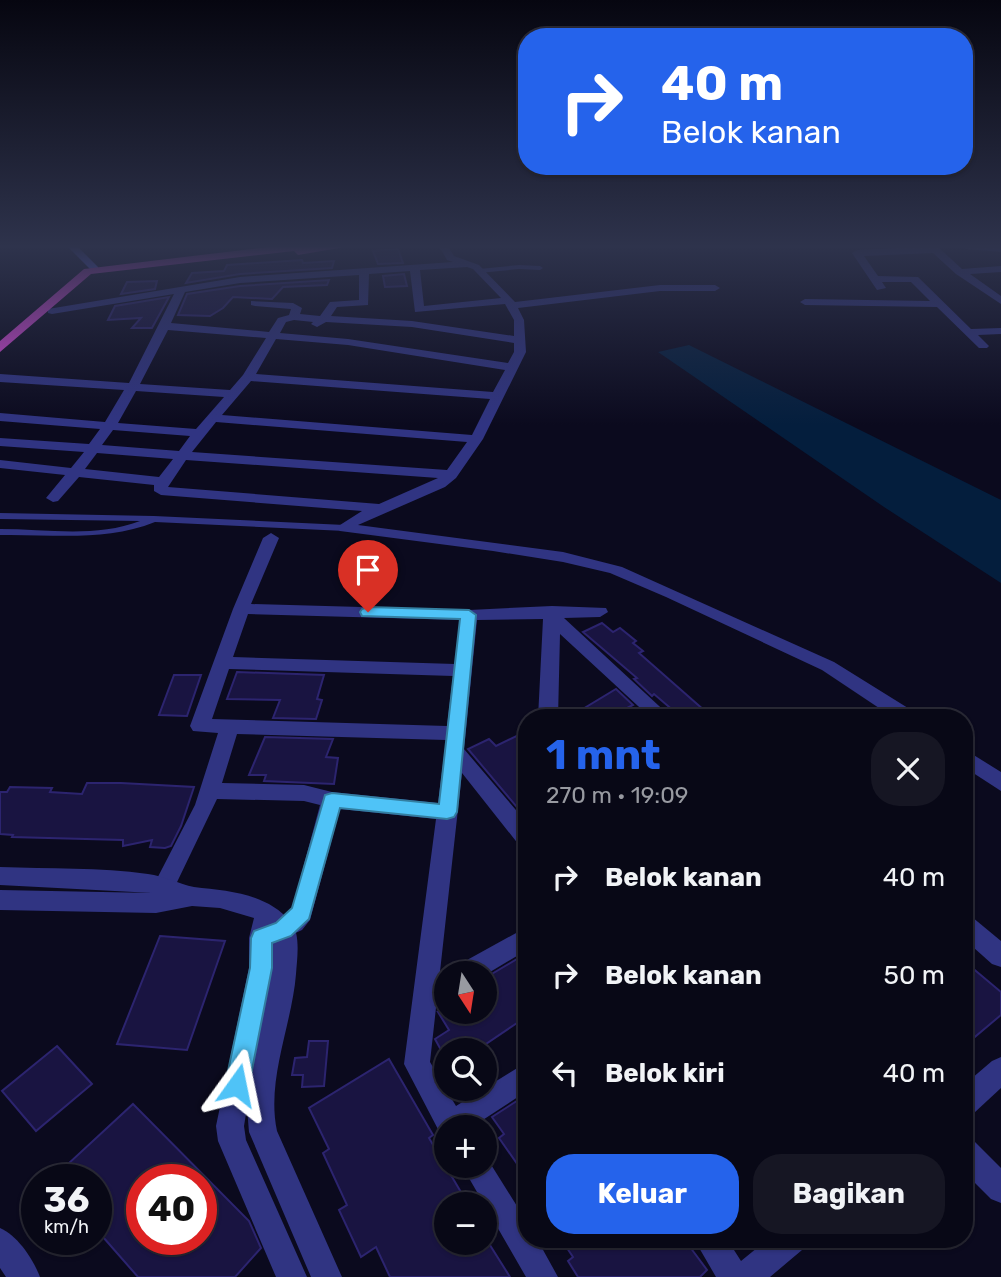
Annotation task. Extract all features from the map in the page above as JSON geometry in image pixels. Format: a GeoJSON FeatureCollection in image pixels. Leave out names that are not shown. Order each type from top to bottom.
{"type":"FeatureCollection","features":[{"type":"Feature","properties":{"kind":"highway"},"geometry":{"type":"LineString","coordinates":[[0,348],[54,306]]}},
{"type":"Feature","properties":{"kind":"highway"},"geometry":{"type":"LineString","coordinates":[[0,358],[58,306]]}},
{"type":"Feature","properties":{"kind":"street"},"geometry":{"type":"LineString","coordinates":[[52,311],[84,306]]}},
{"type":"Feature","properties":{"kind":"street"},"geometry":{"type":"LineString","coordinates":[[53,498],[77,472],[109,425],[174,306]]}},
{"type":"Feature","properties":{"kind":"street"},"geometry":{"type":"LineString","coordinates":[[288,306],[297,308],[294,317]]}},
{"type":"Feature","properties":{"kind":"street"},"geometry":{"type":"LineString","coordinates":[[304,336],[333,306]]}},
{"type":"Feature","properties":{"kind":"street"},"geometry":{"type":"LineString","coordinates":[[419,306],[419,310],[477,306]]}},
{"type":"Feature","properties":{"kind":"street"},"geometry":{"type":"LineString","coordinates":[[345,528],[356,519],[440,484],[451,475],[476,439],[495,396],[520,352],[519,320],[512,306]]}},
{"type":"Feature","properties":{"kind":"street"},"geometry":{"type":"LineString","coordinates":[[941,306],[982,346]]}},
{"type":"Feature","properties":{"kind":"street"},"geometry":{"type":"LineString","coordinates":[[381,508],[161,491],[163,482],[200,433],[248,377],[282,320],[294,317],[412,324],[520,340]]}},
{"type":"Feature","properties":{"kind":"street"},"geometry":{"type":"LineString","coordinates":[[165,326],[304,336],[510,367]]}},
{"type":"Feature","properties":{"kind":"street"},"geometry":{"type":"LineString","coordinates":[[968,332],[1001,331]]}},
{"type":"Feature","properties":{"kind":"street"},"geometry":{"type":"LineString","coordinates":[[248,377],[495,396]]}},
{"type":"Feature","properties":{"kind":"street"},"geometry":{"type":"LineString","coordinates":[[0,378],[233,394]]}},
{"type":"Feature","properties":{"kind":"street"},"geometry":{"type":"LineString","coordinates":[[0,417],[200,433]]}},
{"type":"Feature","properties":{"kind":"street"},"geometry":{"type":"LineString","coordinates":[[213,418],[476,439]]}},
{"type":"Feature","properties":{"kind":"street"},"geometry":{"type":"LineString","coordinates":[[0,442],[451,475]]}},
{"type":"Feature","properties":{"kind":"street"},"geometry":{"type":"LineString","coordinates":[[0,464],[163,482]]}},
{"type":"Feature","properties":{"kind":"street"},"geometry":{"type":"LineString","coordinates":[[345,528],[540,553],[616,570],[672,593],[828,666],[895,709]]}},
{"type":"Feature","properties":{"kind":"street"},"geometry":{"type":"LineString","coordinates":[[271,538],[241,609],[200,723],[206,728],[455,741]]}},
{"type":"Feature","properties":{"kind":"street"},"geometry":{"type":"LineString","coordinates":[[241,609],[469,615],[600,612]]}},
{"type":"Feature","properties":{"kind":"street"},"geometry":{"type":"LineString","coordinates":[[548,709],[552,613]]}},
{"type":"Feature","properties":{"kind":"street"},"geometry":{"type":"LineString","coordinates":[[552,613],[653,709]]}},
{"type":"Feature","properties":{"kind":"street"},"geometry":{"type":"LineString","coordinates":[[439,961],[447,812],[469,615]]}},
{"type":"Feature","properties":{"kind":"street"},"geometry":{"type":"LineString","coordinates":[[222,663],[463,670]]}},
{"type":"Feature","properties":{"kind":"street"},"geometry":{"type":"LineString","coordinates":[[160,895],[209,791],[229,728]]}},
{"type":"Feature","properties":{"kind":"street"},"geometry":{"type":"LineString","coordinates":[[455,741],[518,827]]}},
{"type":"Feature","properties":{"kind":"street"},"geometry":{"type":"LineString","coordinates":[[973,763],[1001,783]]}},
{"type":"Feature","properties":{"kind":"street"},"geometry":{"type":"LineString","coordinates":[[209,791],[304,793],[332,800],[447,812]]}},
{"type":"Feature","properties":{"kind":"street"},"geometry":{"type":"LineString","coordinates":[[270,928],[302,913],[332,800]]}},
{"type":"Feature","properties":{"kind":"street"},"geometry":{"type":"LineString","coordinates":[[0,876],[150,883],[160,895]]}},
{"type":"Feature","properties":{"kind":"street"},"geometry":{"type":"LineString","coordinates":[[0,900],[192,896],[247,904],[260,909],[270,928],[286,946],[260,1116],[263,1132],[327,1277]]}},
{"type":"Feature","properties":{"kind":"street"},"geometry":{"type":"LineString","coordinates":[[270,928],[230,1126],[232,1142],[292,1277]]}},
{"type":"Feature","properties":{"kind":"street"},"geometry":{"type":"LineString","coordinates":[[973,932],[1001,956]]}},
{"type":"Feature","properties":{"kind":"street"},"geometry":{"type":"LineString","coordinates":[[487,961],[518,942]]}},
{"type":"Feature","properties":{"kind":"street"},"geometry":{"type":"LineString","coordinates":[[434,1003],[417,1064],[446,1115]]}},
{"type":"Feature","properties":{"kind":"street"},"geometry":{"type":"LineString","coordinates":[[973,1094],[1001,1070]]}},
{"type":"Feature","properties":{"kind":"street"},"geometry":{"type":"LineString","coordinates":[[468,1115],[518,1081]]}},
{"type":"Feature","properties":{"kind":"street"},"geometry":{"type":"LineString","coordinates":[[973,1161],[1001,1189]]}},
{"type":"Feature","properties":{"kind":"street"},"geometry":{"type":"LineString","coordinates":[[483,1178],[518,1236]]}},
{"type":"Feature","properties":{"kind":"street"},"geometry":{"type":"LineString","coordinates":[[0,1243],[25,1277]]}},
{"type":"Feature","properties":{"kind":"street"},"geometry":{"type":"LineString","coordinates":[[525,1248],[543,1277]]}},
{"type":"Feature","properties":{"kind":"street"},"geometry":{"type":"LineString","coordinates":[[715,1248],[734,1277]]}},
{"type":"Feature","properties":{"kind":"street"},"geometry":{"type":"LineString","coordinates":[[746,1277],[780,1248]]}},
{"type":"Feature","properties":{"kind":"lane"},"geometry":{"type":"LineString","coordinates":[[0,516],[154,519],[345,528]]}},
{"type":"Feature","properties":{"kind":"lane"},"geometry":{"type":"LineString","coordinates":[[0,539],[120,532],[154,519]]}},
{"type":"Feature","properties":{"kind":"lane"},"geometry":{"type":"LineString","coordinates":[[0,532],[56,534]]}},
{"type":"Feature","properties":{"kind":"water"},"geometry":{"type":"Polygon","coordinates":[[[689,345],[1001,500],[1001,583],[884,507],[658,352],[689,345]]]}},
{"type":"Feature","properties":{"kind":"building"},"geometry":{"type":"Polygon","coordinates":[[[115,306],[164,306],[152,328],[132,328],[141,318],[108,320],[115,306]]]}},
{"type":"Feature","properties":{"kind":"building"},"geometry":{"type":"Polygon","coordinates":[[[182,306],[225,306],[210,316],[178,315],[182,306]]]}},
{"type":"Feature","properties":{"kind":"building"},"geometry":{"type":"Polygon","coordinates":[[[602,623],[613,632],[620,628],[636,641],[633,643],[643,651],[639,653],[703,709],[672,709],[654,694],[652,696],[634,679],[637,678],[583,632],[602,623]]]}},
{"type":"Feature","properties":{"kind":"building"},"geometry":{"type":"Polygon","coordinates":[[[237,672],[324,675],[317,699],[322,700],[316,719],[273,718],[280,700],[227,699],[237,672]]]}},
{"type":"Feature","properties":{"kind":"building"},"geometry":{"type":"Polygon","coordinates":[[[174,675],[201,675],[187,716],[159,715],[174,675]]]}},
{"type":"Feature","properties":{"kind":"building"},"geometry":{"type":"Polygon","coordinates":[[[616,689],[633,705],[628,709],[583,709],[616,689]]]}},
{"type":"Feature","properties":{"kind":"building"},"geometry":{"type":"Polygon","coordinates":[[[518,735],[518,808],[468,749],[489,739],[496,746],[518,735]]]}},
{"type":"Feature","properties":{"kind":"building"},"geometry":{"type":"Polygon","coordinates":[[[265,737],[333,739],[326,757],[338,758],[334,784],[264,781],[266,775],[249,775],[265,737]]]}},
{"type":"Feature","properties":{"kind":"building"},"geometry":{"type":"Polygon","coordinates":[[[87,783],[194,787],[181,826],[171,846],[165,848],[150,847],[152,840],[123,846],[123,840],[12,837],[13,835],[0,834],[0,792],[7,792],[10,787],[52,788],[50,792],[82,794],[87,783]]]}},
{"type":"Feature","properties":{"kind":"building"},"geometry":{"type":"Polygon","coordinates":[[[160,936],[225,941],[187,1050],[117,1044],[160,936]]]}},
{"type":"Feature","properties":{"kind":"building"},"geometry":{"type":"Polygon","coordinates":[[[518,958],[518,1024],[495,1038],[437,1038],[449,1030],[445,1024],[497,1024],[497,971],[518,958]]]}},
{"type":"Feature","properties":{"kind":"building"},"geometry":{"type":"Polygon","coordinates":[[[973,969],[1001,992],[1001,1015],[973,1038],[973,969]]]}},
{"type":"Feature","properties":{"kind":"building"},"geometry":{"type":"Polygon","coordinates":[[[309,1041],[328,1041],[324,1086],[302,1087],[303,1075],[292,1075],[295,1058],[307,1057],[309,1041]]]}},
{"type":"Feature","properties":{"kind":"building"},"geometry":{"type":"Polygon","coordinates":[[[57,1046],[92,1084],[36,1131],[2,1091],[57,1046]]]}},
{"type":"Feature","properties":{"kind":"building"},"geometry":{"type":"Polygon","coordinates":[[[389,1059],[433,1135],[429,1138],[434,1146],[434,1178],[453,1178],[461,1192],[434,1192],[434,1255],[496,1255],[510,1277],[390,1277],[376,1247],[361,1257],[339,1210],[347,1205],[323,1153],[329,1149],[309,1108],[389,1059]]]}},
{"type":"Feature","properties":{"kind":"building"},"geometry":{"type":"Polygon","coordinates":[[[518,1100],[518,1165],[499,1138],[504,1134],[497,1124],[495,1115],[518,1100]]]}},
{"type":"Feature","properties":{"kind":"building"},"geometry":{"type":"Polygon","coordinates":[[[133,1104],[192,1164],[126,1164],[126,1255],[217,1255],[217,1189],[249,1221],[261,1248],[235,1277],[138,1277],[112,1247],[112,1164],[68,1164],[133,1104]]]}},
{"type":"Feature","properties":{"kind":"building"},"geometry":{"type":"Polygon","coordinates":[[[567,1248],[691,1248],[707,1270],[700,1277],[578,1277],[568,1261],[573,1257],[567,1248]]]}},
{"type":"Feature","properties":{"kind":"route"},"geometry":{"type":"LineString","coordinates":[[237,1085],[261,968],[261,938],[284,930],[302,913],[332,800],[447,812],[469,615],[368,612]]}}]}
